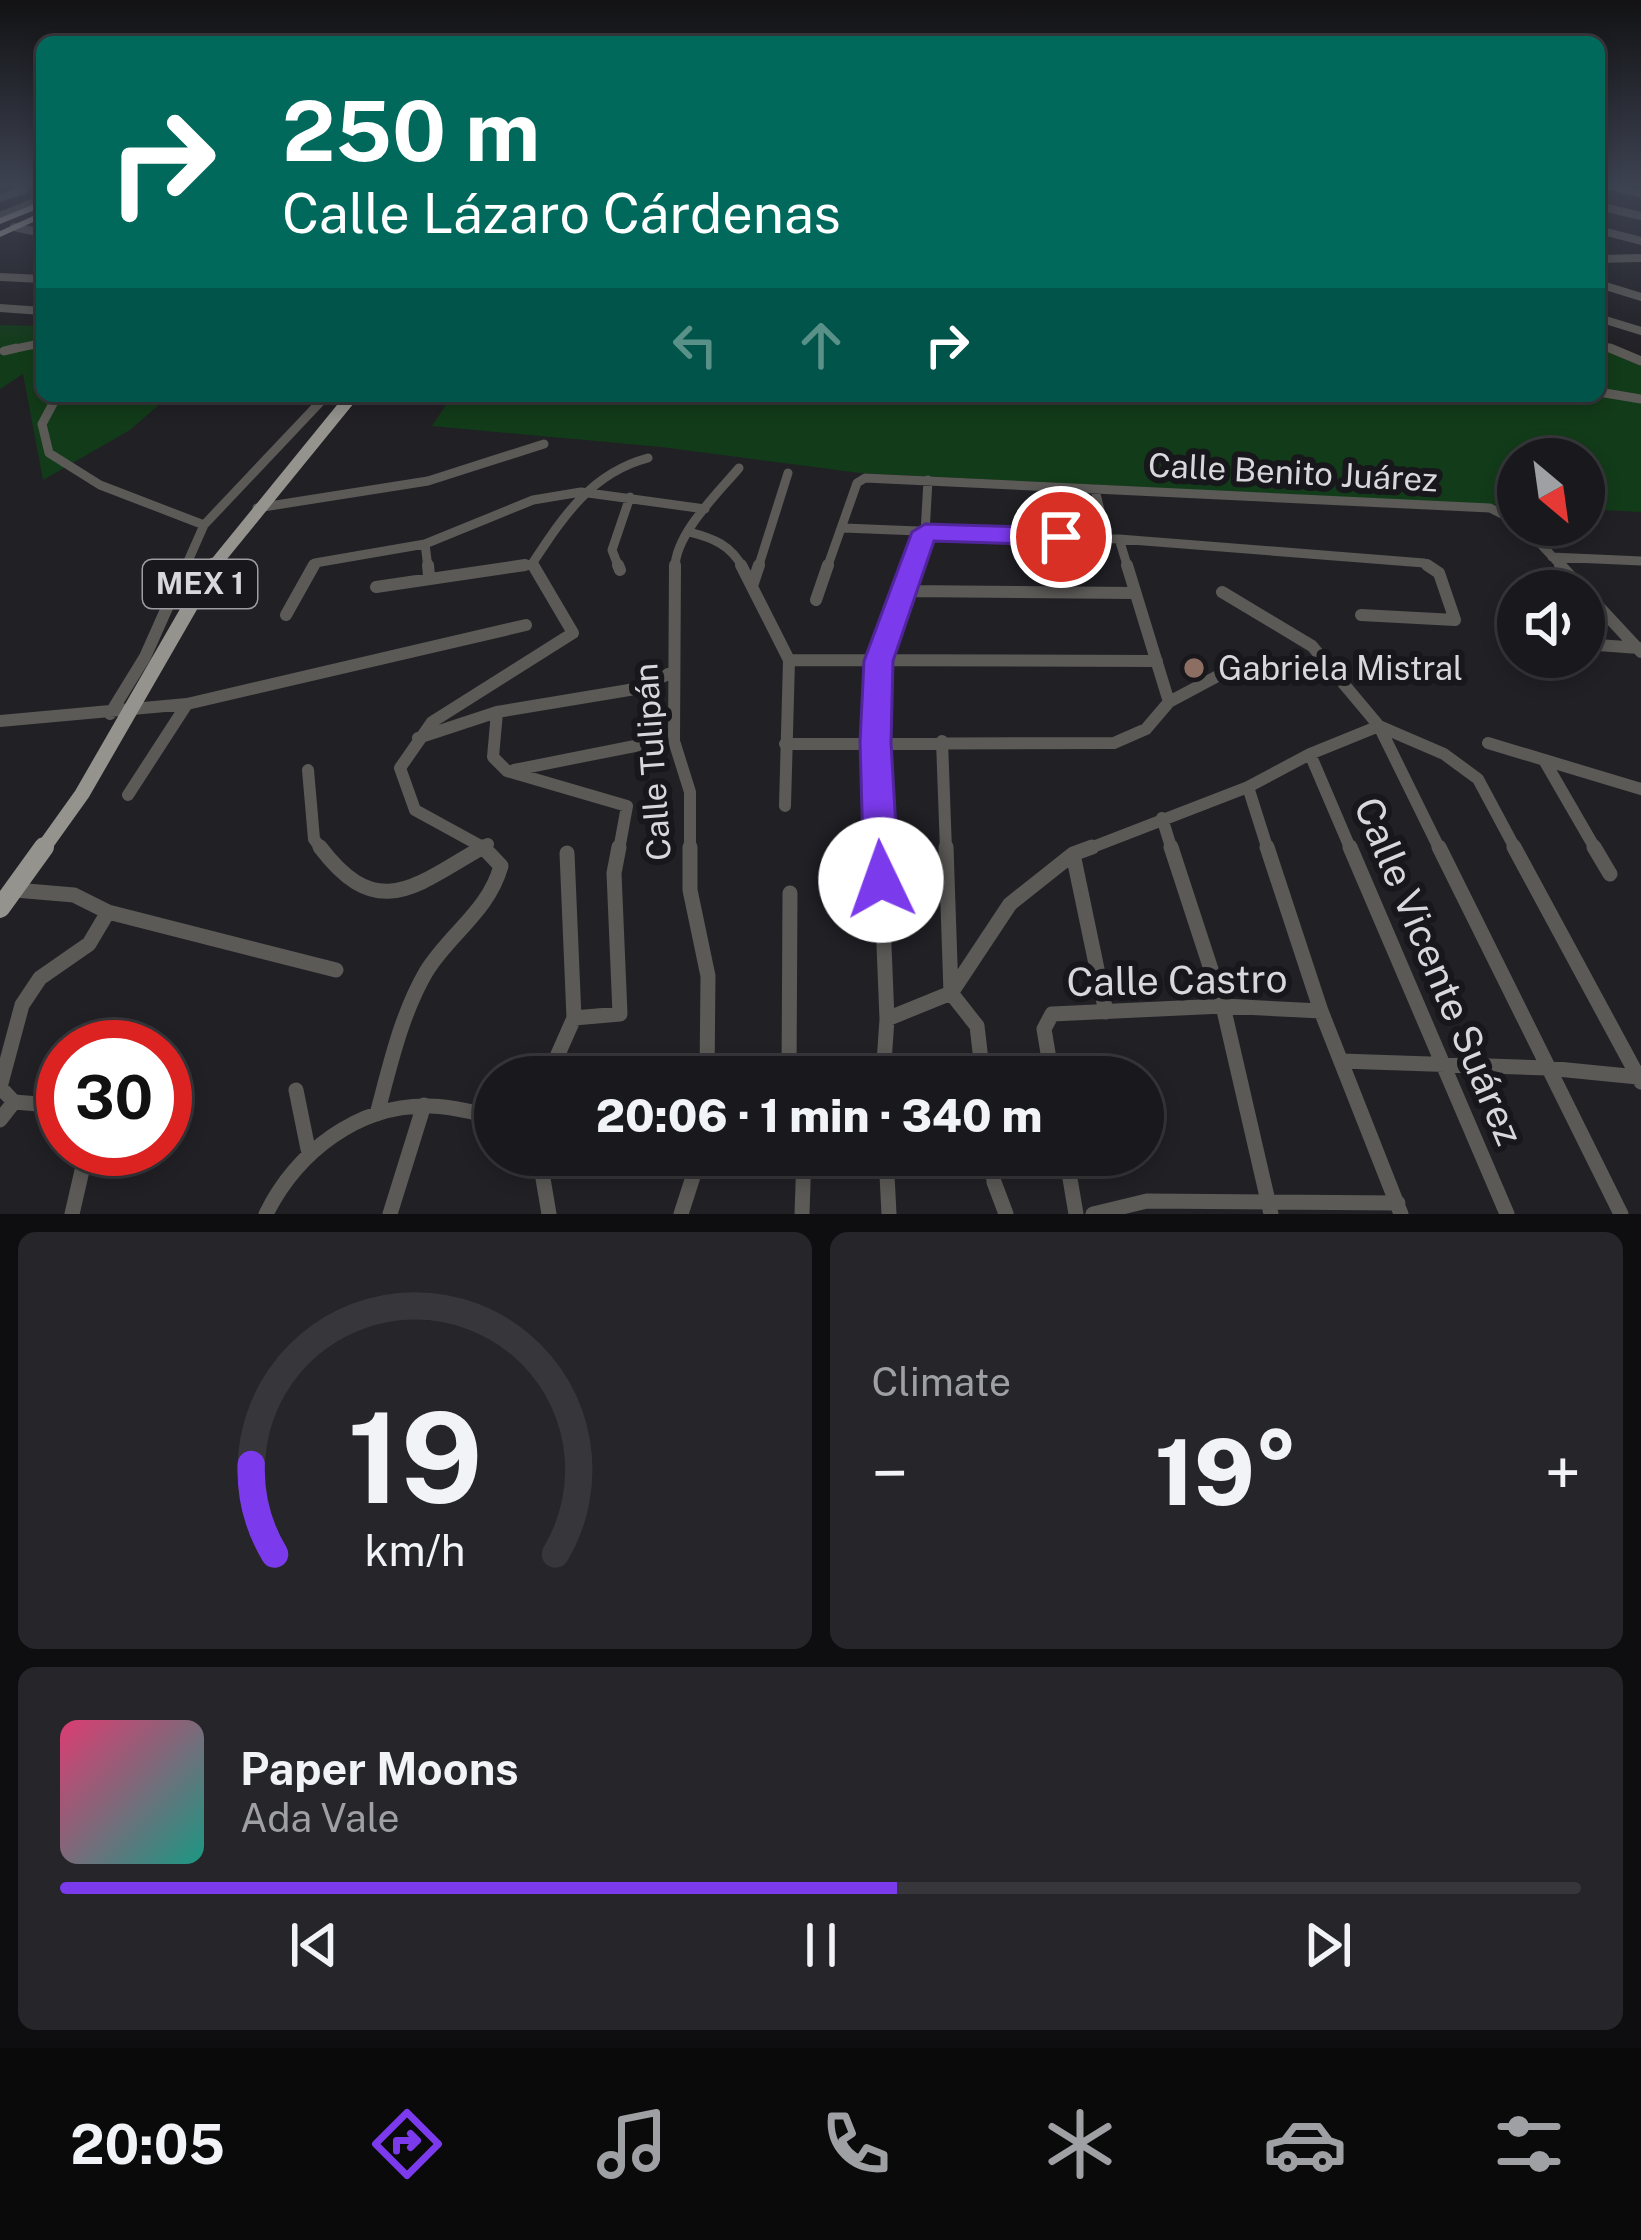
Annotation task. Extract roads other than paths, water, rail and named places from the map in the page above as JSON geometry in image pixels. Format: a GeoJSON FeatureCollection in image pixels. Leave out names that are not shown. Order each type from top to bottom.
{"type":"FeatureCollection","features":[{"type":"Feature","properties":{"kind":"main road","name":"MEX 1"},"geometry":{"type":"LineString","coordinates":[[0,908],[54,837],[120,713],[189,601],[254,509],[347,402]]}},
{"type":"Feature","properties":{"kind":"street"},"geometry":{"type":"LineString","coordinates":[[1605,258],[1641,258]]}},
{"type":"Feature","properties":{"kind":"street"},"geometry":{"type":"LineString","coordinates":[[0,277],[36,277]]}},
{"type":"Feature","properties":{"kind":"street"},"geometry":{"type":"LineString","coordinates":[[1605,285],[1641,285]]}},
{"type":"Feature","properties":{"kind":"street"},"geometry":{"type":"LineString","coordinates":[[1605,286],[1641,297]]}},
{"type":"Feature","properties":{"kind":"street"},"geometry":{"type":"LineString","coordinates":[[0,308],[36,310]]}},
{"type":"Feature","properties":{"kind":"street"},"geometry":{"type":"LineString","coordinates":[[1605,320],[1641,332]]}},
{"type":"Feature","properties":{"kind":"street"},"geometry":{"type":"LineString","coordinates":[[4,351],[36,344]]}},
{"type":"Feature","properties":{"kind":"street"},"geometry":{"type":"LineString","coordinates":[[1605,346],[1641,361]]}},
{"type":"Feature","properties":{"kind":"street"},"geometry":{"type":"LineString","coordinates":[[1605,393],[1641,399]]}},
{"type":"Feature","properties":{"kind":"street"},"geometry":{"type":"LineString","coordinates":[[54,402],[42,424],[50,453],[100,485],[204,525]]}},
{"type":"Feature","properties":{"kind":"street"},"geometry":{"type":"LineString","coordinates":[[120,713],[204,525],[320,402]]}},
{"type":"Feature","properties":{"kind":"street"},"geometry":{"type":"LineString","coordinates":[[254,509],[428,482],[544,444]]}},
{"type":"Feature","properties":{"kind":"street"},"geometry":{"type":"LineString","coordinates":[[376,587],[532,564],[581,492],[625,464],[647,458]]}},
{"type":"Feature","properties":{"kind":"street"},"geometry":{"type":"LineString","coordinates":[[739,468],[689,532],[726,544],[753,584],[789,660],[785,806]]}},
{"type":"Feature","properties":{"kind":"street"},"geometry":{"type":"LineString","coordinates":[[753,584],[788,473]]}},
{"type":"Feature","properties":{"kind":"street","name":"Calle Benito Juárez"},"geometry":{"type":"LineString","coordinates":[[844,528],[860,479],[1497,512]]}},
{"type":"Feature","properties":{"kind":"street"},"geometry":{"type":"LineString","coordinates":[[884,1056],[878,661],[925,532],[928,480]]}},
{"type":"Feature","properties":{"kind":"street"},"geometry":{"type":"LineString","coordinates":[[1094,490],[1169,702]]}},
{"type":"Feature","properties":{"kind":"street"},"geometry":{"type":"LineString","coordinates":[[286,615],[315,563],[425,544],[533,500],[581,492],[705,509]]}},
{"type":"Feature","properties":{"kind":"street"},"geometry":{"type":"LineString","coordinates":[[620,571],[612,550],[630,497]]}},
{"type":"Feature","properties":{"kind":"street"},"geometry":{"type":"LineString","coordinates":[[816,601],[844,528],[1113,538],[1433,566],[1452,622],[1361,615]]}},
{"type":"Feature","properties":{"kind":"street","name":"Calle Tulipán"},"geometry":{"type":"LineString","coordinates":[[689,532],[675,557],[674,741],[690,792],[690,890],[708,976],[707,1056]]}},
{"type":"Feature","properties":{"kind":"street"},"geometry":{"type":"LineString","coordinates":[[425,544],[429,576]]}},
{"type":"Feature","properties":{"kind":"street"},"geometry":{"type":"LineString","coordinates":[[1541,546],[1640,650]]}},
{"type":"Feature","properties":{"kind":"street"},"geometry":{"type":"LineString","coordinates":[[1552,557],[1641,561]]}},
{"type":"Feature","properties":{"kind":"street"},"geometry":{"type":"LineString","coordinates":[[377,1114],[403,1022],[428,968],[496,892],[501,866],[488,844],[420,819],[404,796],[400,768],[415,740],[432,722],[573,633],[532,564]]}},
{"type":"Feature","properties":{"kind":"street"},"geometry":{"type":"LineString","coordinates":[[906,591],[1133,593]]}},
{"type":"Feature","properties":{"kind":"street"},"geometry":{"type":"LineString","coordinates":[[1222,592],[1312,646],[1378,726],[1621,1214]]}},
{"type":"Feature","properties":{"kind":"street"},"geometry":{"type":"LineString","coordinates":[[0,722],[188,704],[526,625]]}},
{"type":"Feature","properties":{"kind":"street"},"geometry":{"type":"LineString","coordinates":[[1605,646],[1640,650]]}},
{"type":"Feature","properties":{"kind":"street"},"geometry":{"type":"LineString","coordinates":[[789,660],[1157,661]]}},
{"type":"Feature","properties":{"kind":"street"},"geometry":{"type":"LineString","coordinates":[[415,740],[497,712],[641,688],[674,671]]}},
{"type":"Feature","properties":{"kind":"street"},"geometry":{"type":"LineString","coordinates":[[785,744],[1114,743],[1146,729],[1169,702],[1227,671]]}},
{"type":"Feature","properties":{"kind":"street"},"geometry":{"type":"LineString","coordinates":[[128,795],[188,704]]}},
{"type":"Feature","properties":{"kind":"street"},"geometry":{"type":"LineString","coordinates":[[497,712],[493,757],[507,771],[627,806],[614,873],[620,1014],[574,1018]]}},
{"type":"Feature","properties":{"kind":"street"},"geometry":{"type":"LineString","coordinates":[[887,1018],[951,993],[1010,904],[1073,854],[1247,787],[1378,726],[1444,754],[1478,779],[1640,1080]]}},
{"type":"Feature","properties":{"kind":"street"},"geometry":{"type":"LineString","coordinates":[[942,741],[951,993],[977,1026],[980,1056]]}},
{"type":"Feature","properties":{"kind":"street"},"geometry":{"type":"LineString","coordinates":[[1488,743],[1641,789]]}},
{"type":"Feature","properties":{"kind":"street"},"geometry":{"type":"LineString","coordinates":[[507,771],[640,745]]}},
{"type":"Feature","properties":{"kind":"street","name":"Calle Vicente Suárez"},"geometry":{"type":"LineString","coordinates":[[1310,754],[1507,1214]]}},
{"type":"Feature","properties":{"kind":"street"},"geometry":{"type":"LineString","coordinates":[[1544,760],[1610,874]]}},
{"type":"Feature","properties":{"kind":"street"},"geometry":{"type":"LineString","coordinates":[[308,770],[314,839],[343,876],[375,892],[409,889],[488,844]]}},
{"type":"Feature","properties":{"kind":"street"},"geometry":{"type":"LineString","coordinates":[[1093,1214],[1147,1201],[1400,1209],[1321,1011],[1247,787]]}},
{"type":"Feature","properties":{"kind":"street"},"geometry":{"type":"LineString","coordinates":[[1162,818],[1223,1006],[1269,1207]]}},
{"type":"Feature","properties":{"kind":"street"},"geometry":{"type":"LineString","coordinates":[[557,1056],[574,1018],[568,854]]}},
{"type":"Feature","properties":{"kind":"street"},"geometry":{"type":"LineString","coordinates":[[1073,854],[1106,1012]]}},
{"type":"Feature","properties":{"kind":"street"},"geometry":{"type":"LineString","coordinates":[[14,890],[74,895],[108,912],[336,970]]}},
{"type":"Feature","properties":{"kind":"street"},"geometry":{"type":"LineString","coordinates":[[789,1056],[790,893]]}},
{"type":"Feature","properties":{"kind":"street"},"geometry":{"type":"LineString","coordinates":[[36,1104],[14,1102],[0,1088],[22,1005],[40,979],[89,944],[108,912]]}},
{"type":"Feature","properties":{"kind":"street","name":"Calle Castro"},"geometry":{"type":"LineString","coordinates":[[1048,1056],[1044,1029],[1052,1014],[1223,1006],[1321,1011]]}},
{"type":"Feature","properties":{"kind":"street"},"geometry":{"type":"LineString","coordinates":[[1341,1061],[1547,1068],[1640,1080]]}},
{"type":"Feature","properties":{"kind":"street"},"geometry":{"type":"LineString","coordinates":[[296,1090],[308,1149]]}},
{"type":"Feature","properties":{"kind":"street"},"geometry":{"type":"LineString","coordinates":[[0,1120],[14,1102]]}},
{"type":"Feature","properties":{"kind":"street"},"geometry":{"type":"LineString","coordinates":[[390,1214],[424,1105]]}},
{"type":"Feature","properties":{"kind":"street"},"geometry":{"type":"LineString","coordinates":[[266,1214],[277,1187],[308,1149],[377,1114],[424,1105],[474,1113]]}},
{"type":"Feature","properties":{"kind":"street"},"geometry":{"type":"LineString","coordinates":[[72,1214],[81,1176]]}},
{"type":"Feature","properties":{"kind":"street"},"geometry":{"type":"LineString","coordinates":[[543,1176],[549,1214]]}},
{"type":"Feature","properties":{"kind":"street"},"geometry":{"type":"LineString","coordinates":[[681,1214],[693,1176]]}},
{"type":"Feature","properties":{"kind":"street"},"geometry":{"type":"LineString","coordinates":[[802,1214],[805,1176]]}},
{"type":"Feature","properties":{"kind":"street"},"geometry":{"type":"LineString","coordinates":[[887,1176],[889,1214]]}},
{"type":"Feature","properties":{"kind":"street"},"geometry":{"type":"LineString","coordinates":[[993,1176],[1006,1214]]}},
{"type":"Feature","properties":{"kind":"street"},"geometry":{"type":"LineString","coordinates":[[1070,1176],[1076,1214]]}},
{"type":"Feature","properties":{"kind":"place","name":"Gabriela Mistral"},"geometry":{"type":"Point","coordinates":[1194,668]}}]}
